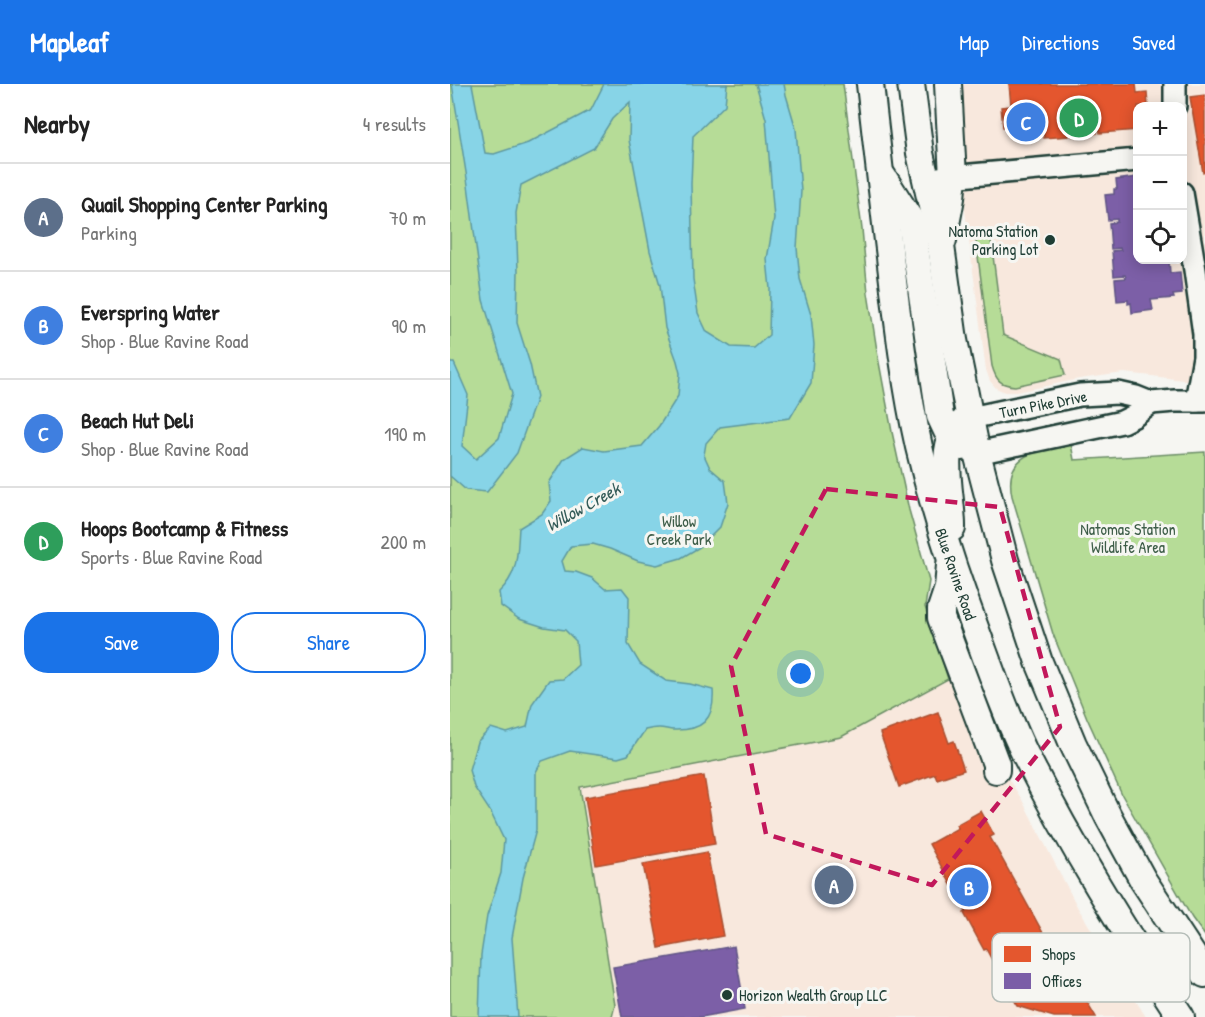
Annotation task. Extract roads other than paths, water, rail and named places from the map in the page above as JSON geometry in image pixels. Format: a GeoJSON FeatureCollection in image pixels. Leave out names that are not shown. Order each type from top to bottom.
{"type":"FeatureCollection","features":[{"type":"Feature","properties":{"kind":"main road","name":"Blue Ravine Road"},"geometry":{"type":"LineString","coordinates":[[870,84],[903,360],[911,407],[930,488],[951,561],[993,677],[1025,754],[1104,899],[1126,933]]}},
{"type":"Feature","properties":{"kind":"main road"},"geometry":{"type":"LineString","coordinates":[[912,84],[920,153],[941,246],[954,340],[977,453],[1009,571],[1039,662],[1073,744],[1108,816],[1143,880],[1178,933]]}},
{"type":"Feature","properties":{"kind":"main road"},"geometry":{"type":"LineString","coordinates":[[941,246],[953,177],[948,84]]}},
{"type":"Feature","properties":{"kind":"main road"},"geometry":{"type":"LineString","coordinates":[[879,172],[909,218],[912,227],[937,402],[943,424],[961,447],[977,453]]}},
{"type":"Feature","properties":{"kind":"main road"},"geometry":{"type":"LineString","coordinates":[[970,418],[960,425],[951,437],[947,455],[952,521],[951,561],[941,618],[996,764],[996,770]]}},
{"type":"Feature","properties":{"kind":"main road"},"geometry":{"type":"LineString","coordinates":[[1190,951],[1205,974]]}},
{"type":"Feature","properties":{"kind":"main road","name":"Blue Ravine Road"},"geometry":{"type":"LineString","coordinates":[[1171,1002],[1181,1017]]}},
{"type":"Feature","properties":{"kind":"street"},"geometry":{"type":"LineString","coordinates":[[1175,84],[1175,102]]}},
{"type":"Feature","properties":{"kind":"street"},"geometry":{"type":"LineString","coordinates":[[926,180],[1133,160]]}},
{"type":"Feature","properties":{"kind":"street"},"geometry":{"type":"LineString","coordinates":[[1185,210],[1204,334],[1200,401]]}},
{"type":"Feature","properties":{"kind":"street","name":"Turn Pike Drive"},"geometry":{"type":"LineString","coordinates":[[970,418],[1080,395],[1118,393],[1136,397],[1151,404],[1200,401]]}},
{"type":"Feature","properties":{"kind":"street","name":"Turn Pike Drive"},"geometry":{"type":"LineString","coordinates":[[977,453],[1116,423],[1134,416],[1151,404]]}},
{"type":"Feature","properties":{"kind":"water","name":"Willow Creek"},"geometry":{"type":"Polygon","coordinates":[[[452,84],[472,84],[485,153],[494,154],[528,143],[591,110],[604,84],[727,84],[725,105],[693,136],[691,184],[693,279],[698,313],[707,332],[731,347],[754,348],[769,335],[770,289],[767,259],[774,219],[766,119],[756,84],[784,84],[796,129],[801,191],[797,248],[800,279],[811,315],[814,345],[811,383],[790,418],[720,427],[706,443],[704,455],[710,468],[725,481],[728,503],[720,527],[700,547],[681,558],[657,565],[638,561],[593,544],[571,546],[562,561],[565,571],[592,578],[605,589],[622,588],[629,597],[628,644],[640,664],[666,681],[713,690],[713,700],[709,716],[699,726],[683,730],[659,728],[645,730],[628,755],[618,758],[570,751],[542,761],[536,772],[536,830],[523,878],[512,938],[518,1017],[479,1017],[481,955],[487,916],[501,873],[504,840],[490,811],[474,787],[469,770],[477,742],[491,728],[507,733],[527,727],[532,704],[549,680],[563,679],[578,665],[576,641],[565,630],[544,627],[519,619],[501,606],[499,592],[506,585],[514,570],[519,528],[542,514],[551,501],[549,483],[564,459],[583,447],[604,451],[642,446],[659,426],[678,396],[680,373],[665,328],[660,285],[650,251],[629,140],[630,102],[612,119],[594,148],[521,185],[516,213],[517,323],[530,364],[537,397],[517,453],[487,492],[466,490],[450,476],[450,363],[454,363],[468,395],[462,446],[476,459],[499,438],[512,394],[483,300],[452,84]]]}},
{"type":"Feature","properties":{"kind":"place","name":"Hoops Bootcamp & Fitness"},"geometry":{"type":"Point","coordinates":[1079,118]}},
{"type":"Feature","properties":{"kind":"place","name":"Beach Hut Deli"},"geometry":{"type":"Point","coordinates":[1026,122]}},
{"type":"Feature","properties":{"kind":"place","name":"Natoma Station Parking Lot"},"geometry":{"type":"Point","coordinates":[1050,240]}},
{"type":"Feature","properties":{"kind":"place","name":"Quail Shopping Center Parking"},"geometry":{"type":"Point","coordinates":[834,885]}},
{"type":"Feature","properties":{"kind":"place","name":"Everspring Water"},"geometry":{"type":"Point","coordinates":[969,887]}},
{"type":"Feature","properties":{"kind":"place","name":"Horizon Wealth Group LLC"},"geometry":{"type":"Point","coordinates":[727,995]}},
{"type":"Feature","properties":{"kind":"park label","name":"Willow Creek Park"},"geometry":{"type":"Point","coordinates":[679,530]}},
{"type":"Feature","properties":{"kind":"park label","name":"Natomas Station Wildlife Area"},"geometry":{"type":"Point","coordinates":[1128,538]}}]}
